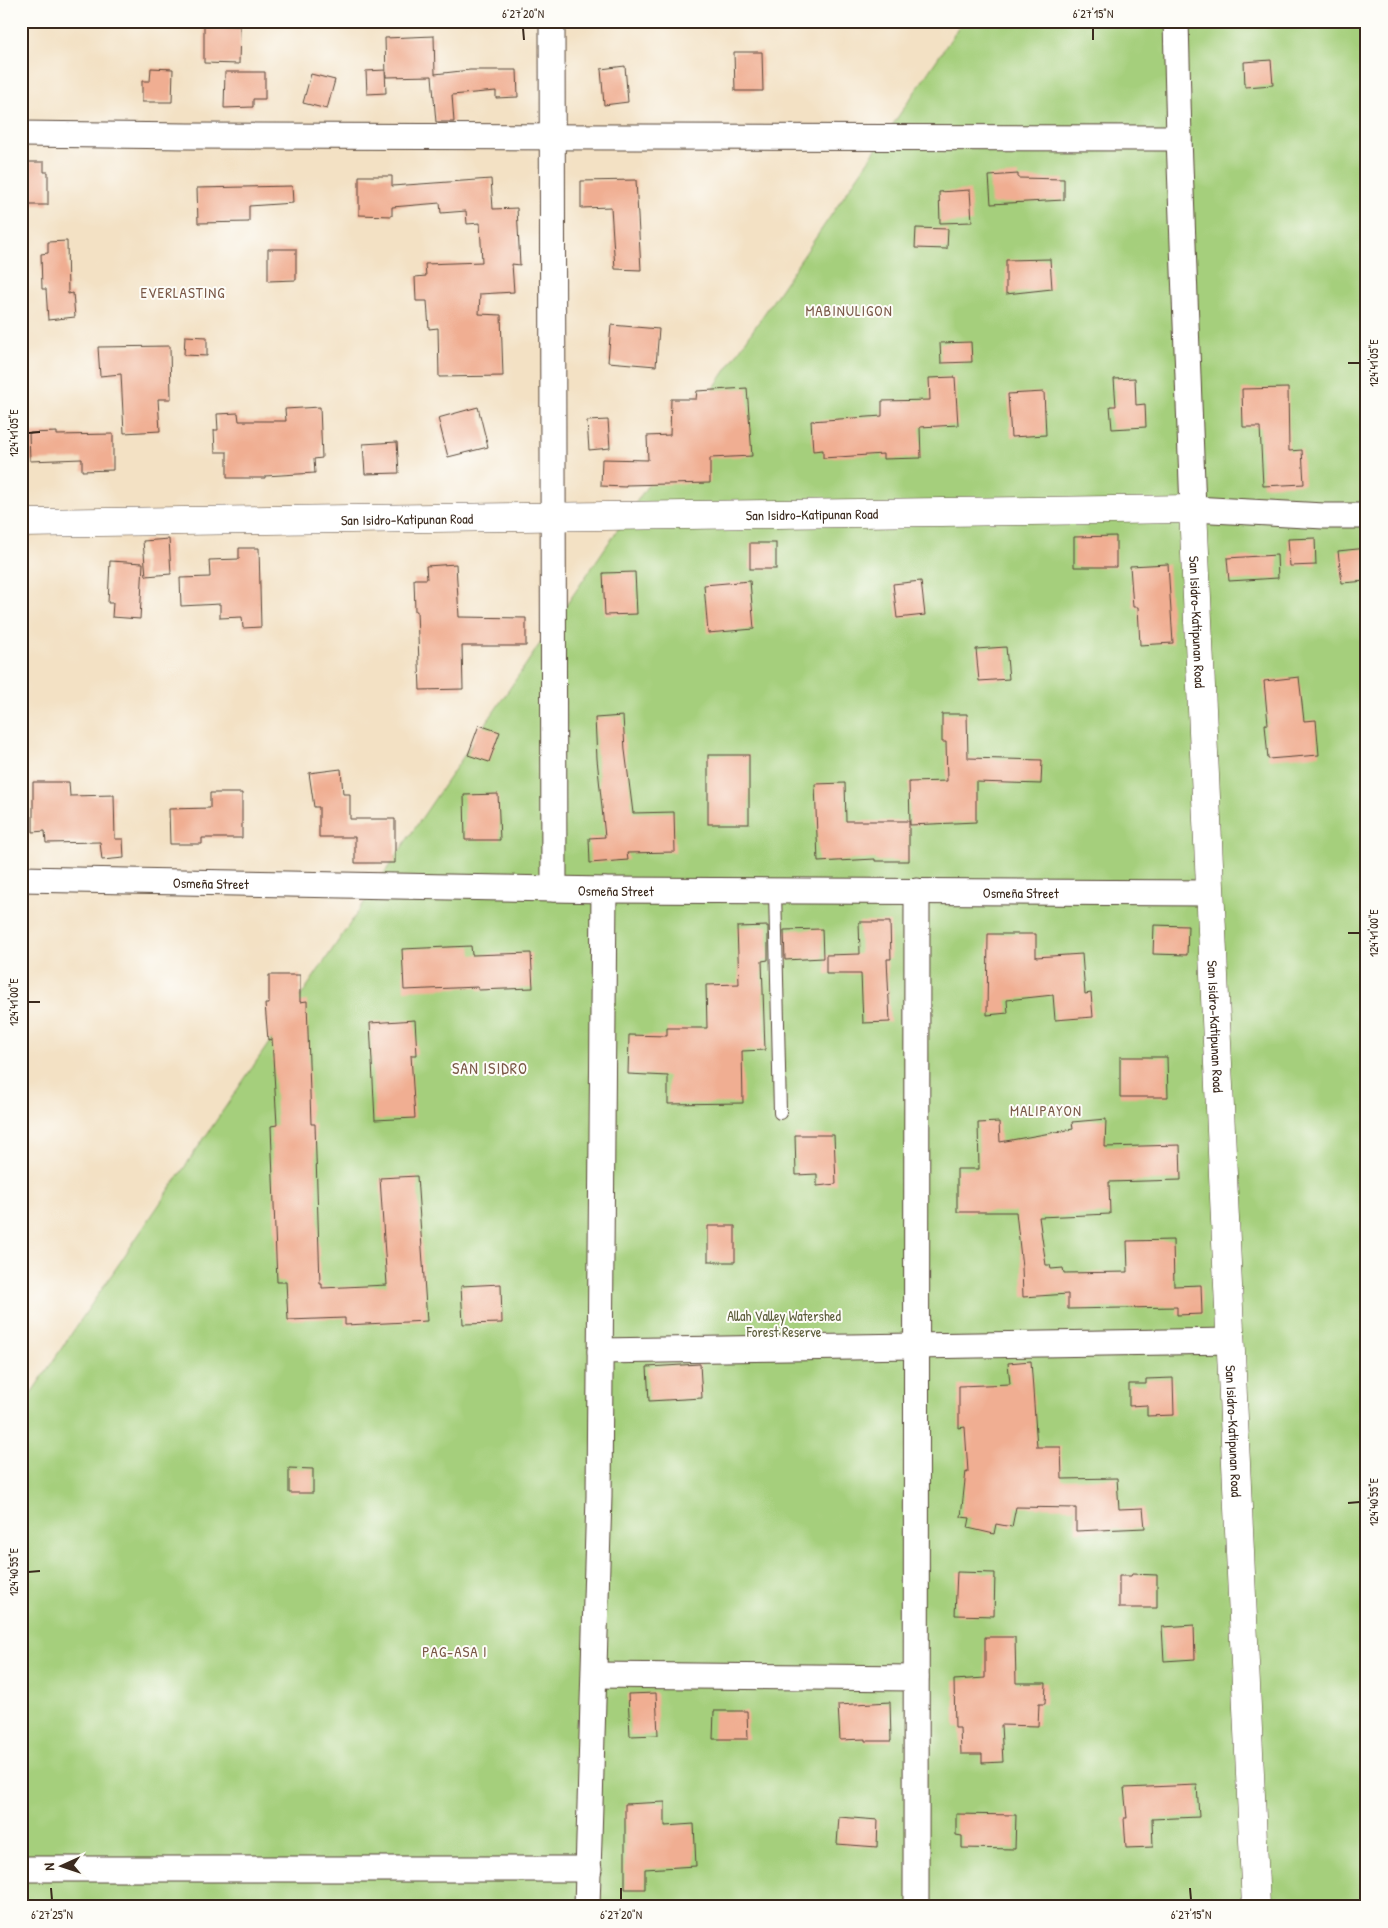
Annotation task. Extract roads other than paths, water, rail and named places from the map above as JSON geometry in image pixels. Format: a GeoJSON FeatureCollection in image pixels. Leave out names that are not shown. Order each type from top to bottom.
{"type":"FeatureCollection","features":[{"type":"Feature","properties":{"kind":"street"},"geometry":{"type":"LineString","coordinates":[[552,21],[554,889]]}},
{"type":"Feature","properties":{"kind":"street"},"geometry":{"type":"LineString","coordinates":[[1176,21],[1193,509],[1324,516],[1367,516]]}},
{"type":"Feature","properties":{"kind":"street"},"geometry":{"type":"LineString","coordinates":[[21,134],[1179,138]]}},
{"type":"Feature","properties":{"kind":"street","name":"San Isidro-Katipunan Road"},"geometry":{"type":"LineString","coordinates":[[21,523],[1193,509],[1256,1907]]}},
{"type":"Feature","properties":{"kind":"street","name":"Osmeña Street"},"geometry":{"type":"LineString","coordinates":[[21,878],[604,890],[1210,893]]}},
{"type":"Feature","properties":{"kind":"street"},"geometry":{"type":"LineString","coordinates":[[587,1907],[595,1675],[604,890]]}},
{"type":"Feature","properties":{"kind":"street"},"geometry":{"type":"LineString","coordinates":[[916,1907],[917,891]]}},
{"type":"Feature","properties":{"kind":"street"},"geometry":{"type":"LineString","coordinates":[[600,1351],[1231,1342]]}},
{"type":"Feature","properties":{"kind":"street"},"geometry":{"type":"LineString","coordinates":[[595,1675],[916,1678]]}},
{"type":"Feature","properties":{"kind":"street"},"geometry":{"type":"LineString","coordinates":[[21,1869],[589,1869]]}},
{"type":"Feature","properties":{"kind":"lane"},"geometry":{"type":"LineString","coordinates":[[775,890],[780,1113]]}},
{"type":"Feature","properties":{"kind":"district","name":"EVERLASTING"},"geometry":{"type":"Point","coordinates":[183,292]}},
{"type":"Feature","properties":{"kind":"district","name":"MABINULIGON"},"geometry":{"type":"Point","coordinates":[849,310]}},
{"type":"Feature","properties":{"kind":"district","name":"SAN ISIDRO"},"geometry":{"type":"Point","coordinates":[490,1068]}},
{"type":"Feature","properties":{"kind":"district","name":"MALIPAYON"},"geometry":{"type":"Point","coordinates":[1046,1110]}},
{"type":"Feature","properties":{"kind":"district","name":"PAG-ASA I"},"geometry":{"type":"Point","coordinates":[455,1651]}},
{"type":"Feature","properties":{"kind":"park label","name":"Allah Valley Watershed Forest Reserve"},"geometry":{"type":"Point","coordinates":[784,1324]}}]}
